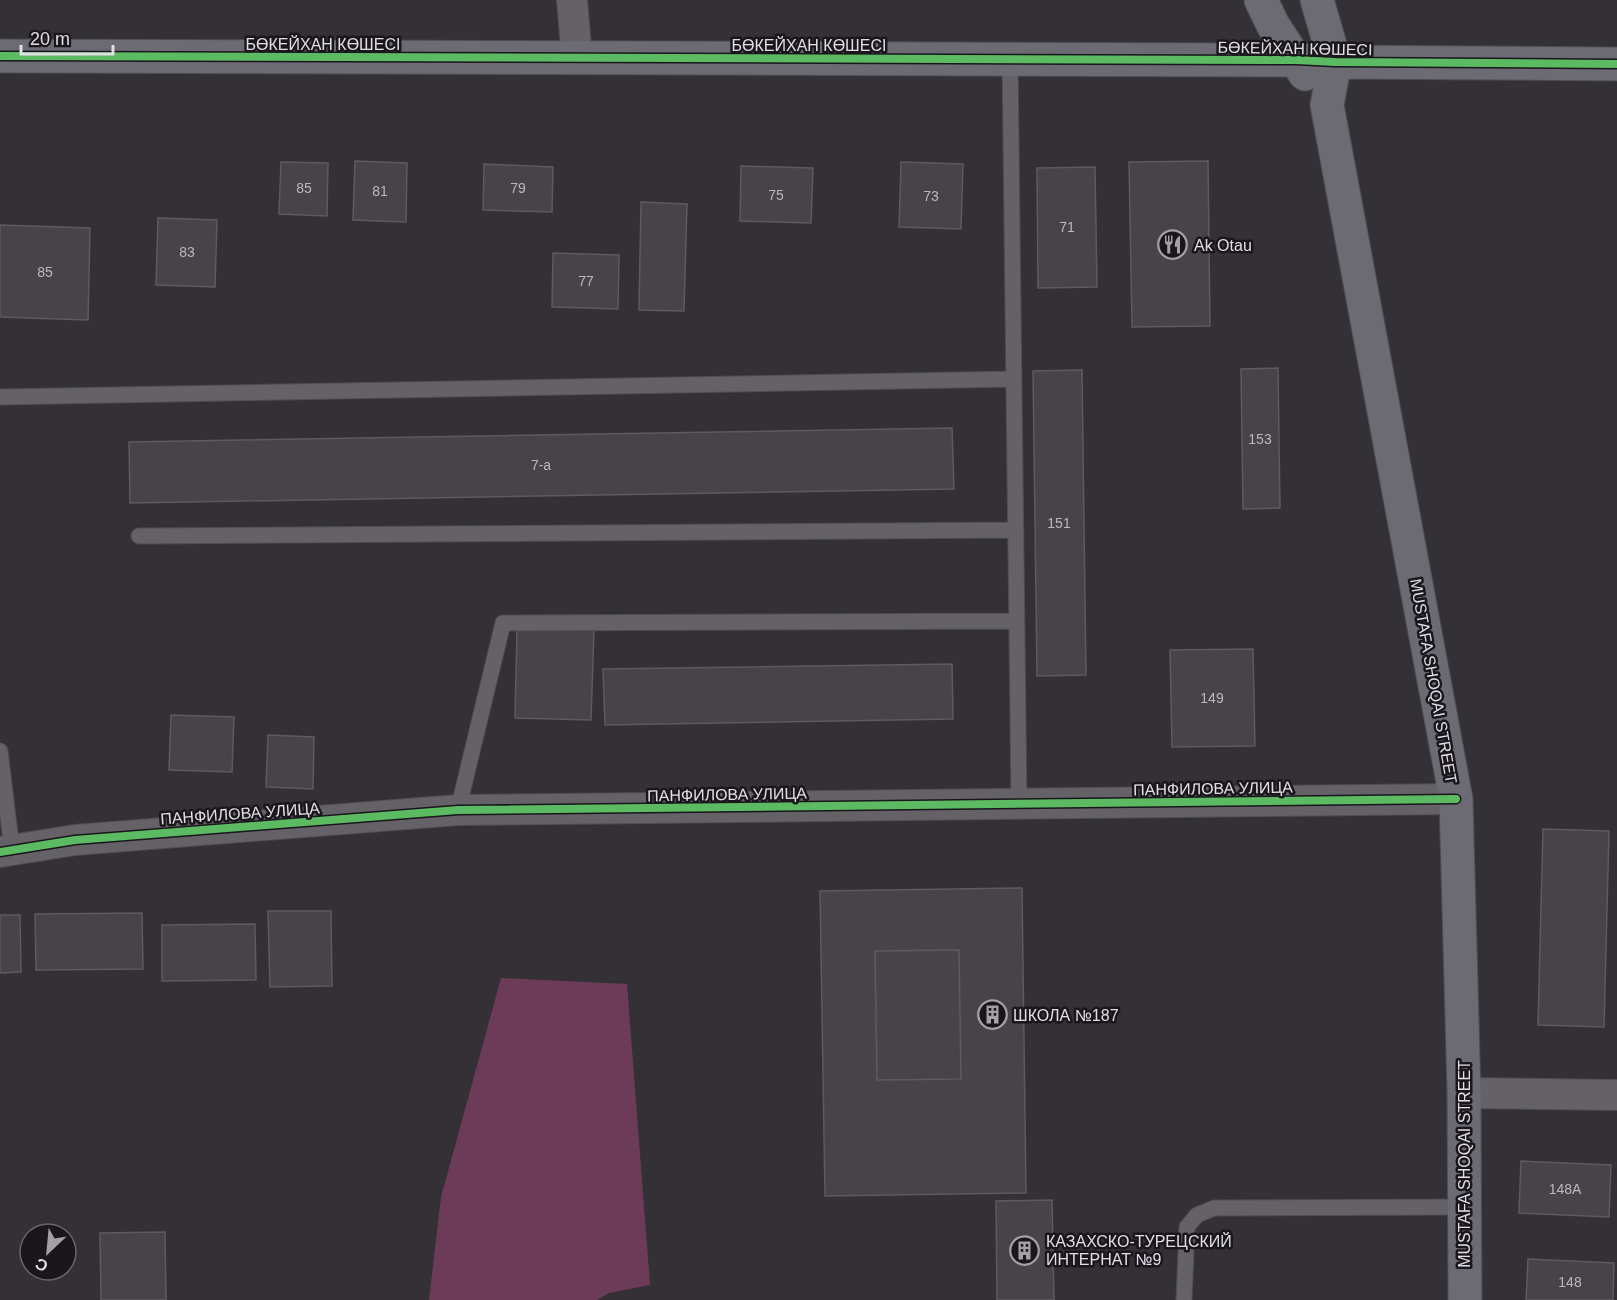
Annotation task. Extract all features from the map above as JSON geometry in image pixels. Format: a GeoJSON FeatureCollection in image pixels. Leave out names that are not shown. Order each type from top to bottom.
{"type":"FeatureCollection","features":[{"type":"Feature","properties":{"kind":"street"},"geometry":{"type":"LineString","coordinates":[[572,0],[577,58]]}},
{"type":"Feature","properties":{"kind":"street","name":"MUSTAFA SHOQAI STREET"},"geometry":{"type":"LineString","coordinates":[[1261,0],[1273,25],[1327,105]]}},
{"type":"Feature","properties":{"kind":"street","name":"MUSTAFA SHOQAI STREET"},"geometry":{"type":"LineString","coordinates":[[1317,0],[1335,62],[1327,105],[1456,799],[1464,1093],[1465,1300]]}},
{"type":"Feature","properties":{"kind":"street","name":"БӨКЕЙХАН КӨШЕСІ"},"geometry":{"type":"LineString","coordinates":[[0,56],[1296,60],[1617,64]]}},
{"type":"Feature","properties":{"kind":"street","name":"ПАНФИЛОВА УЛИЦА"},"geometry":{"type":"LineString","coordinates":[[6,851],[75,840],[458,810],[1456,799]]}},
{"type":"Feature","properties":{"kind":"street"},"geometry":{"type":"LineString","coordinates":[[1464,1093],[1617,1095]]}},
{"type":"Feature","properties":{"kind":"lane"},"geometry":{"type":"LineString","coordinates":[[1010,59],[1019,804]]}},
{"type":"Feature","properties":{"kind":"lane"},"geometry":{"type":"LineString","coordinates":[[0,397],[1014,380]]}},
{"type":"Feature","properties":{"kind":"lane"},"geometry":{"type":"LineString","coordinates":[[139,536],[1016,530]]}},
{"type":"Feature","properties":{"kind":"lane"},"geometry":{"type":"LineString","coordinates":[[458,810],[503,622],[1017,621]]}},
{"type":"Feature","properties":{"kind":"lane"},"geometry":{"type":"LineString","coordinates":[[0,751],[6,851]]}},
{"type":"Feature","properties":{"kind":"lane"},"geometry":{"type":"LineString","coordinates":[[1184,1300],[1187,1227],[1197,1215],[1214,1208],[1465,1207]]}},
{"type":"Feature","properties":{"kind":"shaded area"},"geometry":{"type":"Polygon","coordinates":[[[501,978],[627,984],[650,1285],[609,1293],[597,1300],[429,1300],[441,1197],[501,978]]]}},
{"type":"Feature","properties":{"kind":"building"},"geometry":{"type":"Polygon","coordinates":[[[355,161],[407,163],[406,222],[353,220],[355,161]]]}},
{"type":"Feature","properties":{"kind":"building"},"geometry":{"type":"Polygon","coordinates":[[[1208,161],[1210,326],[1132,327],[1129,162],[1208,161]]]}},
{"type":"Feature","properties":{"kind":"building"},"geometry":{"type":"Polygon","coordinates":[[[281,162],[328,163],[327,216],[279,214],[281,162]]]}},
{"type":"Feature","properties":{"kind":"building"},"geometry":{"type":"Polygon","coordinates":[[[901,162],[963,164],[961,229],[899,227],[901,162]]]}},
{"type":"Feature","properties":{"kind":"building"},"geometry":{"type":"Polygon","coordinates":[[[484,164],[553,167],[552,212],[483,210],[484,164]]]}},
{"type":"Feature","properties":{"kind":"building"},"geometry":{"type":"Polygon","coordinates":[[[741,166],[813,168],[811,223],[740,221],[741,166]]]}},
{"type":"Feature","properties":{"kind":"building"},"geometry":{"type":"Polygon","coordinates":[[[1095,167],[1097,287],[1038,288],[1037,168],[1095,167]]]}},
{"type":"Feature","properties":{"kind":"building"},"geometry":{"type":"Polygon","coordinates":[[[641,202],[687,204],[684,311],[639,310],[641,202]]]}},
{"type":"Feature","properties":{"kind":"building"},"geometry":{"type":"Polygon","coordinates":[[[158,218],[217,220],[215,287],[156,285],[158,218]]]}},
{"type":"Feature","properties":{"kind":"building"},"geometry":{"type":"Polygon","coordinates":[[[0,225],[90,228],[88,320],[0,317],[0,225]]]}},
{"type":"Feature","properties":{"kind":"building"},"geometry":{"type":"Polygon","coordinates":[[[553,253],[619,255],[618,309],[552,307],[553,253]]]}},
{"type":"Feature","properties":{"kind":"building"},"geometry":{"type":"Polygon","coordinates":[[[1278,368],[1280,508],[1243,509],[1241,369],[1278,368]]]}},
{"type":"Feature","properties":{"kind":"building"},"geometry":{"type":"Polygon","coordinates":[[[1082,370],[1086,675],[1037,676],[1033,371],[1082,370]]]}},
{"type":"Feature","properties":{"kind":"building"},"geometry":{"type":"Polygon","coordinates":[[[952,428],[954,489],[130,503],[129,442],[952,428]]]}},
{"type":"Feature","properties":{"kind":"building"},"geometry":{"type":"Polygon","coordinates":[[[517,627],[594,630],[591,720],[515,718],[517,627]]]}},
{"type":"Feature","properties":{"kind":"building"},"geometry":{"type":"Polygon","coordinates":[[[1253,649],[1255,746],[1172,747],[1170,650],[1253,649]]]}},
{"type":"Feature","properties":{"kind":"building"},"geometry":{"type":"Polygon","coordinates":[[[952,664],[953,719],[605,725],[603,669],[952,664]]]}},
{"type":"Feature","properties":{"kind":"building"},"geometry":{"type":"Polygon","coordinates":[[[171,715],[234,717],[232,772],[169,770],[171,715]]]}},
{"type":"Feature","properties":{"kind":"building"},"geometry":{"type":"Polygon","coordinates":[[[268,735],[314,737],[313,789],[266,787],[268,735]]]}},
{"type":"Feature","properties":{"kind":"building"},"geometry":{"type":"Polygon","coordinates":[[[1543,829],[1609,831],[1604,1027],[1538,1025],[1543,829]]]}},
{"type":"Feature","properties":{"kind":"building","name":"ШКОЛА №187"},"geometry":{"type":"Polygon","coordinates":[[[1022,888],[1026,1193],[825,1196],[820,891],[1022,888]],[[959,950],[875,951],[877,1080],[961,1079],[959,950]]]}},
{"type":"Feature","properties":{"kind":"building"},"geometry":{"type":"Polygon","coordinates":[[[268,911],[331,911],[332,986],[270,987],[268,911]]]}},
{"type":"Feature","properties":{"kind":"building"},"geometry":{"type":"Polygon","coordinates":[[[142,913],[143,969],[36,970],[35,914],[142,913]]]}},
{"type":"Feature","properties":{"kind":"building"},"geometry":{"type":"Polygon","coordinates":[[[0,915],[20,915],[21,972],[0,973],[0,915]]]}},
{"type":"Feature","properties":{"kind":"building"},"geometry":{"type":"Polygon","coordinates":[[[255,924],[256,980],[162,981],[162,925],[255,924]]]}},
{"type":"Feature","properties":{"kind":"building"},"geometry":{"type":"Polygon","coordinates":[[[959,950],[961,1079],[877,1080],[875,951],[959,950]]]}},
{"type":"Feature","properties":{"kind":"building"},"geometry":{"type":"Polygon","coordinates":[[[1521,1161],[1611,1165],[1609,1217],[1519,1213],[1521,1161]]]}},
{"type":"Feature","properties":{"kind":"building","name":"КАЗАХСКО-ТУРЕЦСКИЙ ИНТЕРНАТ №9"},"geometry":{"type":"Polygon","coordinates":[[[1052,1200],[1054,1300],[997,1300],[996,1201],[1052,1200]]]}},
{"type":"Feature","properties":{"kind":"building"},"geometry":{"type":"Polygon","coordinates":[[[165,1232],[166,1300],[101,1300],[100,1233],[165,1232]]]}},
{"type":"Feature","properties":{"kind":"building"},"geometry":{"type":"Polygon","coordinates":[[[1528,1259],[1614,1263],[1613,1300],[1526,1300],[1528,1259]]]}},
{"type":"Feature","properties":{"kind":"cycle path"},"geometry":{"type":"LineString","coordinates":[[0,56],[1296,60],[1617,64]]}},
{"type":"Feature","properties":{"kind":"cycle path"},"geometry":{"type":"LineString","coordinates":[[0,852],[75,840],[458,810],[1456,799]]}},
{"type":"Feature","properties":{"kind":"place","name":"Ak Otau"},"geometry":{"type":"Point","coordinates":[1173,245]}},
{"type":"Feature","properties":{"kind":"place","name":"ШКОЛА №187"},"geometry":{"type":"Point","coordinates":[992,1015]}},
{"type":"Feature","properties":{"kind":"place","name":"КАЗАХСКО-ТУРЕЦСКИЙ ИНТЕРНАТ №9"},"geometry":{"type":"Point","coordinates":[1025,1250]}}]}
